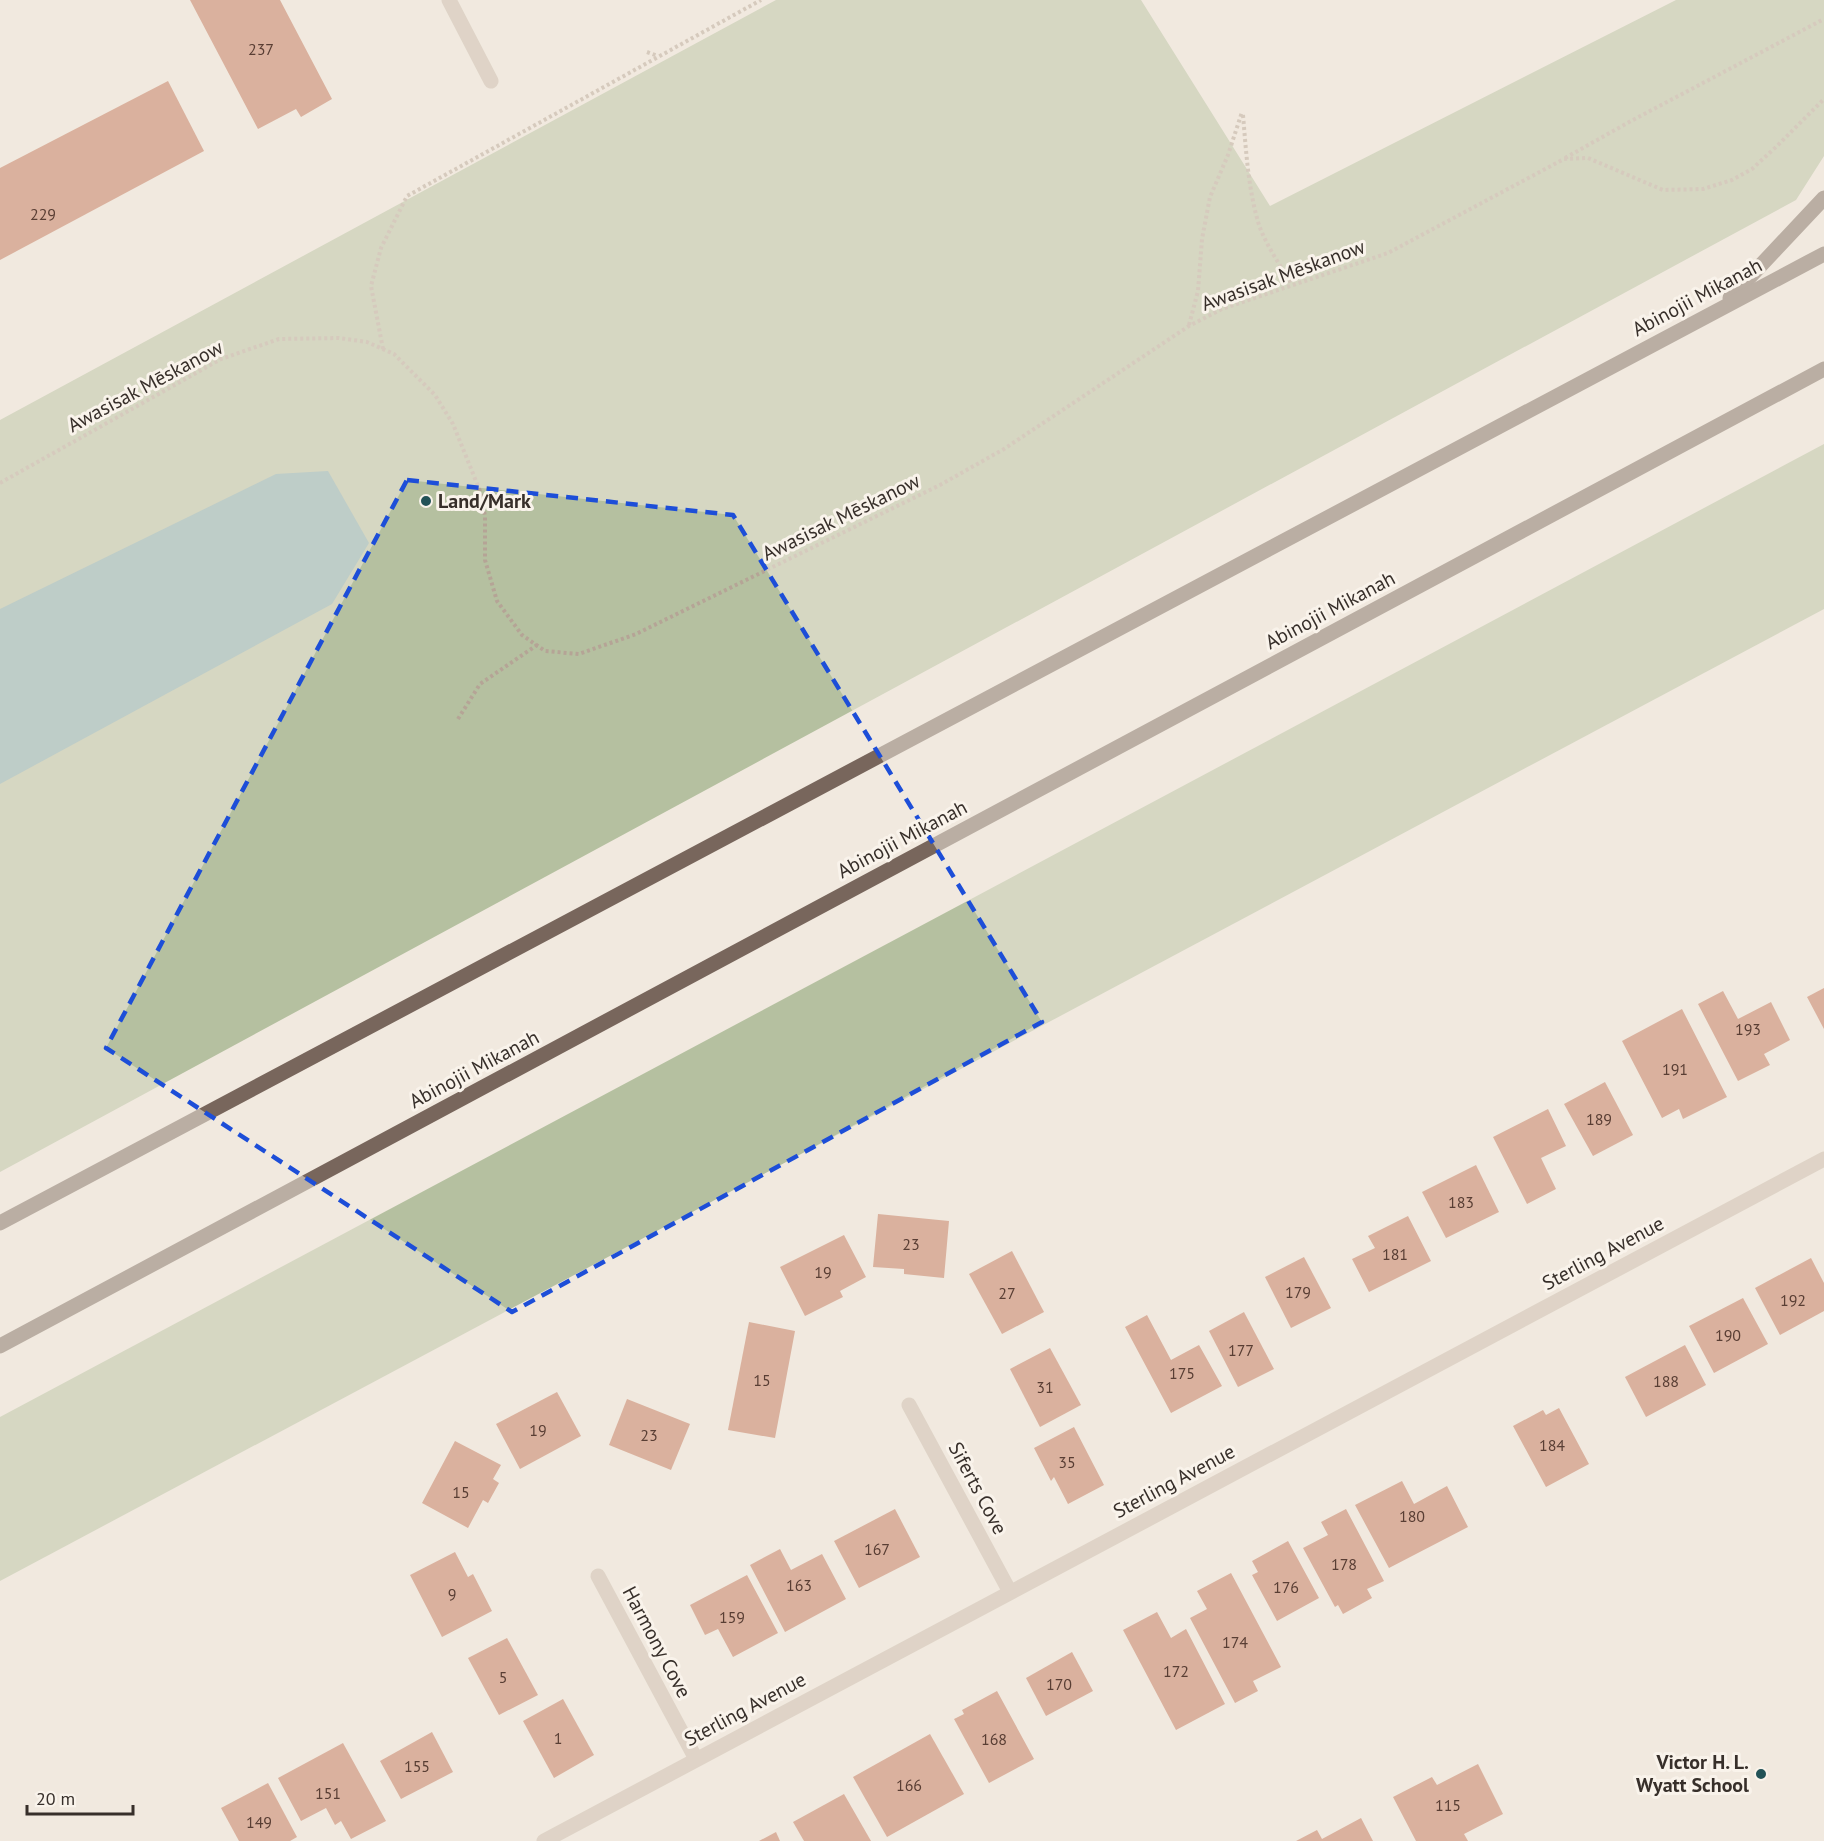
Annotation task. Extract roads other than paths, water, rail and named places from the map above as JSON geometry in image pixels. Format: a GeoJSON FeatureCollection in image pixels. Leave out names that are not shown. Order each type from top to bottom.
{"type":"FeatureCollection","features":[{"type":"Feature","properties":{"kind":"main road"},"geometry":{"type":"LineString","coordinates":[[1720,309],[1824,198]]}},
{"type":"Feature","properties":{"kind":"main road","name":"Abinojii Mikanah"},"geometry":{"type":"LineString","coordinates":[[0,1223],[1824,254]]}},
{"type":"Feature","properties":{"kind":"main road","name":"Abinojii Mikanah"},"geometry":{"type":"LineString","coordinates":[[0,1347],[1824,369]]}},
{"type":"Feature","properties":{"kind":"street"},"geometry":{"type":"LineString","coordinates":[[449,0],[491,81]]}},
{"type":"Feature","properties":{"kind":"street","name":"Sterling Avenue"},"geometry":{"type":"LineString","coordinates":[[544,1841],[1824,1159]]}},
{"type":"Feature","properties":{"kind":"street","name":"Siferts Cove"},"geometry":{"type":"LineString","coordinates":[[909,1405],[1010,1592]]}},
{"type":"Feature","properties":{"kind":"street","name":"Harmony Cove"},"geometry":{"type":"LineString","coordinates":[[598,1576],[696,1759]]}},
{"type":"Feature","properties":{"kind":"water"},"geometry":{"type":"Polygon","coordinates":[[[328,471],[369,543],[332,604],[0,784],[0,609],[276,474],[328,471]]]}},
{"type":"Feature","properties":{"kind":"place","name":"Land/Mark"},"geometry":{"type":"Point","coordinates":[426,501]}},
{"type":"Feature","properties":{"kind":"place","name":"Victor H. L. Wyatt School"},"geometry":{"type":"Point","coordinates":[1761,1774]}}]}
